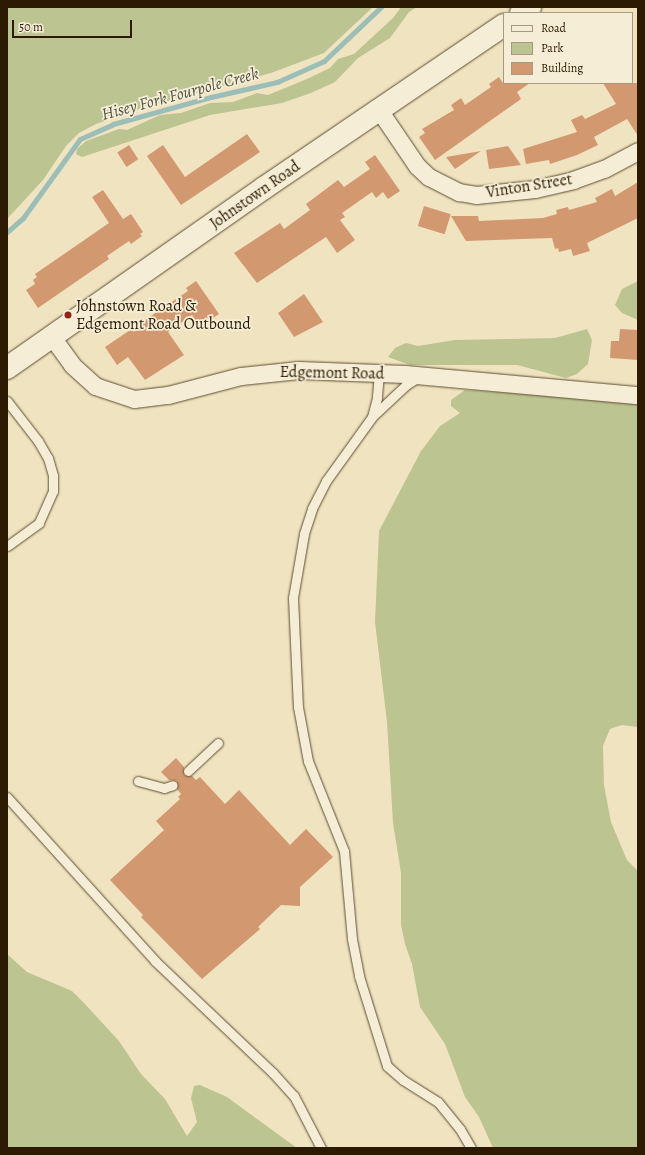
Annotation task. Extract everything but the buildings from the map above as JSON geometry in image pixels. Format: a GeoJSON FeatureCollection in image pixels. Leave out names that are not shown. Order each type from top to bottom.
{"type":"FeatureCollection","features":[{"type":"Feature","properties":{"kind":"street","name":"Johnstown Road"},"geometry":{"type":"LineString","coordinates":[[7,368],[503,26]]}},
{"type":"Feature","properties":{"kind":"street","name":"Vinton Street"},"geometry":{"type":"LineString","coordinates":[[379,110],[417,166],[429,177],[459,192],[476,195],[535,188],[573,180],[604,169],[638,151]]}},
{"type":"Feature","properties":{"kind":"street","name":"Edgemont Road"},"geometry":{"type":"LineString","coordinates":[[52,337],[72,365],[95,386],[108,392],[134,398],[168,395],[210,382],[269,372],[325,370],[422,376],[638,395]]}},
{"type":"Feature","properties":{"kind":"lane"},"geometry":{"type":"LineString","coordinates":[[372,417],[377,398],[379,373]]}},
{"type":"Feature","properties":{"kind":"lane"},"geometry":{"type":"LineString","coordinates":[[422,376],[406,385],[372,417],[326,481],[307,523],[293,598],[298,707],[308,761],[344,851],[352,939],[359,976],[387,1066],[402,1080],[438,1102],[460,1129],[471,1148]]}},
{"type":"Feature","properties":{"kind":"lane"},"geometry":{"type":"LineString","coordinates":[[7,401],[38,441],[48,458],[53,476],[51,497],[39,523],[7,546]]}},
{"type":"Feature","properties":{"kind":"lane"},"geometry":{"type":"LineString","coordinates":[[188,771],[218,743]]}},
{"type":"Feature","properties":{"kind":"lane"},"geometry":{"type":"LineString","coordinates":[[138,781],[164,788],[173,785]]}},
{"type":"Feature","properties":{"kind":"lane"},"geometry":{"type":"LineString","coordinates":[[7,797],[155,961],[273,1073],[294,1096],[321,1148]]}},
{"type":"Feature","properties":{"kind":"green space"},"geometry":{"type":"Polygon","coordinates":[[[7,7],[373,7],[324,53],[271,73],[142,108],[96,124],[79,133],[66,146],[43,180],[7,219],[7,7]]]}},
{"type":"Feature","properties":{"kind":"green space"},"geometry":{"type":"Polygon","coordinates":[[[401,7],[417,7],[409,12],[390,38],[358,58],[335,82],[311,93],[282,103],[210,115],[82,157],[76,154],[77,149],[86,141],[119,129],[127,130],[160,115],[181,113],[210,103],[233,102],[257,93],[268,95],[307,79],[330,68],[338,59],[354,54],[393,18],[401,7]]]}},
{"type":"Feature","properties":{"kind":"green space"},"geometry":{"type":"Polygon","coordinates":[[[638,281],[638,320],[622,313],[615,305],[622,289],[638,281]]]}},
{"type":"Feature","properties":{"kind":"green space"},"geometry":{"type":"Polygon","coordinates":[[[587,329],[592,340],[588,364],[577,374],[566,378],[517,365],[410,365],[388,357],[395,348],[406,343],[418,346],[455,340],[555,338],[587,329]]]}},
{"type":"Feature","properties":{"kind":"green space"},"geometry":{"type":"Polygon","coordinates":[[[465,390],[598,398],[638,405],[638,727],[622,725],[610,729],[603,746],[604,785],[611,822],[627,860],[638,871],[638,1148],[493,1148],[479,1117],[465,1097],[445,1044],[420,1007],[412,964],[405,944],[401,925],[401,873],[393,823],[387,722],[375,622],[379,531],[421,451],[440,426],[460,413],[451,406],[451,400],[465,390]]]}},
{"type":"Feature","properties":{"kind":"green space"},"geometry":{"type":"Polygon","coordinates":[[[7,954],[27,972],[72,991],[84,1003],[119,1041],[141,1074],[165,1099],[187,1136],[197,1122],[191,1098],[194,1086],[200,1085],[227,1097],[297,1148],[7,1148],[7,954]]]}},
{"type":"Feature","properties":{"kind":"waterway","name":"Hisey Fork Fourpole Creek"},"geometry":{"type":"LineString","coordinates":[[7,232],[23,218],[80,139],[113,124],[211,97],[277,82],[324,61],[381,7]]}},
{"type":"Feature","properties":{"kind":"place","name":"Johnstown Road & Edgemont Road Outbound"},"geometry":{"type":"Point","coordinates":[68,315]}}]}
